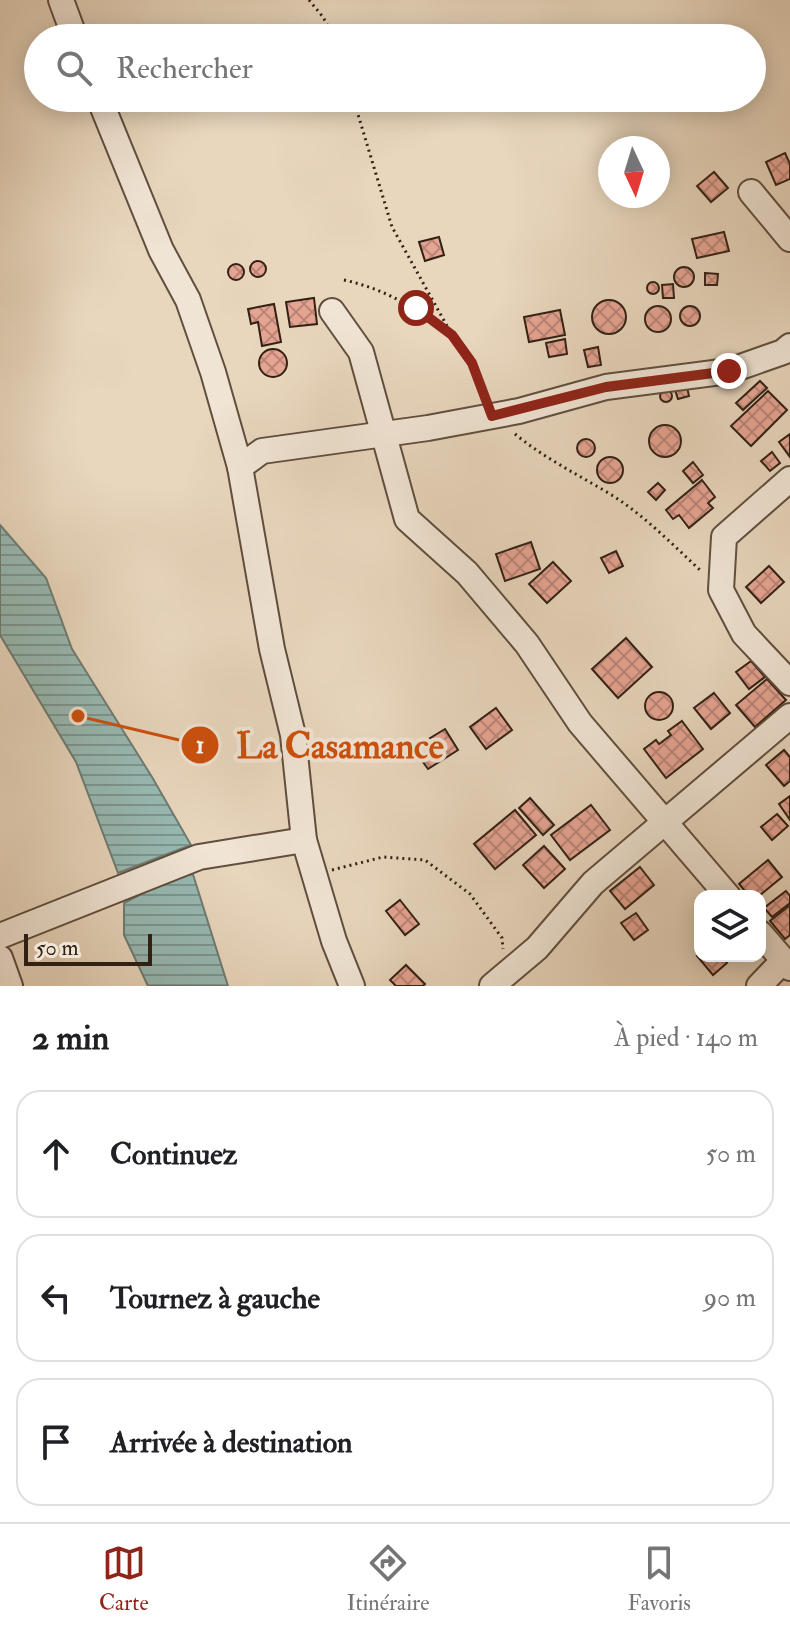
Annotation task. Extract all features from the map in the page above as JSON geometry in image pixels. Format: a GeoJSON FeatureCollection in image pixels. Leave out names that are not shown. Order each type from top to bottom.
{"type":"FeatureCollection","features":[{"type":"Feature","properties":{"kind":"street"},"geometry":{"type":"LineString","coordinates":[[61,0],[70,24]]}},
{"type":"Feature","properties":{"kind":"street"},"geometry":{"type":"LineString","coordinates":[[105,112],[161,250],[188,300],[240,467],[272,649],[293,735],[304,840],[334,941],[352,986]]}},
{"type":"Feature","properties":{"kind":"street"},"geometry":{"type":"LineString","coordinates":[[751,192],[790,239]]}},
{"type":"Feature","properties":{"kind":"street"},"geometry":{"type":"LineString","coordinates":[[332,311],[361,352],[407,519],[467,573],[527,644],[580,723],[723,890]]}},
{"type":"Feature","properties":{"kind":"street"},"geometry":{"type":"LineString","coordinates":[[240,467],[262,451],[492,416],[606,387],[729,371],[783,352],[790,346]]}},
{"type":"Feature","properties":{"kind":"street"},"geometry":{"type":"LineString","coordinates":[[230,433],[262,451]]}},
{"type":"Feature","properties":{"kind":"street"},"geometry":{"type":"LineString","coordinates":[[790,479],[724,537],[721,590],[744,634],[790,683]]}},
{"type":"Feature","properties":{"kind":"street"},"geometry":{"type":"LineString","coordinates":[[492,986],[537,948],[593,883],[790,716]]}},
{"type":"Feature","properties":{"kind":"street"},"geometry":{"type":"LineString","coordinates":[[0,936],[199,857],[304,840]]}},
{"type":"Feature","properties":{"kind":"street"},"geometry":{"type":"LineString","coordinates":[[759,986],[787,964],[766,940]]}},
{"type":"Feature","properties":{"kind":"street"},"geometry":{"type":"LineString","coordinates":[[0,958],[10,986]]}},
{"type":"Feature","properties":{"kind":"path"},"geometry":{"type":"LineString","coordinates":[[309,0],[327,24]]}},
{"type":"Feature","properties":{"kind":"path"},"geometry":{"type":"LineString","coordinates":[[357,112],[392,227],[452,335],[472,363],[492,416],[528,445],[623,504],[657,530],[721,590]]}},
{"type":"Feature","properties":{"kind":"path"},"geometry":{"type":"LineString","coordinates":[[344,280],[373,286],[387,293],[416,308],[452,335]]}},
{"type":"Feature","properties":{"kind":"path"},"geometry":{"type":"LineString","coordinates":[[315,875],[383,857],[425,860],[470,894],[502,938],[504,960]]}},
{"type":"Feature","properties":{"kind":"water"},"geometry":{"type":"Polygon","coordinates":[[[0,525],[46,578],[72,649],[191,845],[118,873],[76,762],[0,635],[0,525]]]}},
{"type":"Feature","properties":{"kind":"water"},"geometry":{"type":"Polygon","coordinates":[[[191,868],[228,986],[148,986],[124,935],[124,903],[191,868]]]}},
{"type":"Feature","properties":{"kind":"building"},"geometry":{"type":"Polygon","coordinates":[[[785,153],[790,164],[790,179],[776,185],[766,162],[785,153]]]}},
{"type":"Feature","properties":{"kind":"building"},"geometry":{"type":"Polygon","coordinates":[[[714,172],[728,188],[711,202],[697,186],[714,172]]]}},
{"type":"Feature","properties":{"kind":"building"},"geometry":{"type":"Polygon","coordinates":[[[724,232],[729,251],[697,258],[692,239],[724,232]]]}},
{"type":"Feature","properties":{"kind":"building"},"geometry":{"type":"Polygon","coordinates":[[[439,237],[444,255],[425,261],[419,242],[439,237]]]}},
{"type":"Feature","properties":{"kind":"building"},"geometry":{"type":"Polygon","coordinates":[[[258,261],[266,269],[258,277],[250,269],[258,261]]]}},
{"type":"Feature","properties":{"kind":"building"},"geometry":{"type":"Polygon","coordinates":[[[233,264],[239,264],[244,272],[242,278],[233,280],[228,275],[228,269],[233,264]]]}},
{"type":"Feature","properties":{"kind":"building"},"geometry":{"type":"Polygon","coordinates":[[[684,267],[691,270],[694,277],[691,284],[684,287],[677,284],[674,277],[677,270],[684,267]]]}},
{"type":"Feature","properties":{"kind":"building"},"geometry":{"type":"Polygon","coordinates":[[[705,273],[718,274],[717,285],[705,285],[705,273]]]}},
{"type":"Feature","properties":{"kind":"building"},"geometry":{"type":"Polygon","coordinates":[[[653,282],[659,288],[653,294],[647,288],[653,282]]]}},
{"type":"Feature","properties":{"kind":"building"},"geometry":{"type":"Polygon","coordinates":[[[673,284],[674,298],[663,298],[662,285],[673,284]]]}},
{"type":"Feature","properties":{"kind":"building"},"geometry":{"type":"Polygon","coordinates":[[[314,298],[317,324],[290,327],[286,302],[314,298]]]}},
{"type":"Feature","properties":{"kind":"building"},"geometry":{"type":"Polygon","coordinates":[[[609,300],[621,305],[626,317],[621,329],[609,334],[597,329],[592,317],[597,305],[609,300]]]}},
{"type":"Feature","properties":{"kind":"building"},"geometry":{"type":"Polygon","coordinates":[[[274,304],[281,342],[262,346],[258,322],[251,324],[248,309],[274,304]]]}},
{"type":"Feature","properties":{"kind":"building"},"geometry":{"type":"Polygon","coordinates":[[[658,306],[667,310],[671,319],[667,328],[658,332],[649,328],[645,319],[649,310],[658,306]]]}},
{"type":"Feature","properties":{"kind":"building"},"geometry":{"type":"Polygon","coordinates":[[[690,306],[697,309],[700,316],[697,323],[690,326],[683,323],[680,316],[683,309],[690,306]]]}},
{"type":"Feature","properties":{"kind":"building"},"geometry":{"type":"Polygon","coordinates":[[[560,310],[565,335],[529,342],[524,317],[560,310]]]}},
{"type":"Feature","properties":{"kind":"building"},"geometry":{"type":"Polygon","coordinates":[[[565,339],[567,354],[549,357],[546,343],[565,339]]]}},
{"type":"Feature","properties":{"kind":"building"},"geometry":{"type":"Polygon","coordinates":[[[598,347],[601,365],[588,367],[584,350],[598,347]]]}},
{"type":"Feature","properties":{"kind":"building"},"geometry":{"type":"Polygon","coordinates":[[[273,349],[283,353],[287,363],[283,373],[273,377],[263,373],[259,363],[263,353],[273,349]]]}},
{"type":"Feature","properties":{"kind":"building"},"geometry":{"type":"Polygon","coordinates":[[[760,381],[767,388],[743,410],[736,403],[760,381]]]}},
{"type":"Feature","properties":{"kind":"building"},"geometry":{"type":"Polygon","coordinates":[[[686,383],[689,396],[678,399],[674,387],[686,383]]]}},
{"type":"Feature","properties":{"kind":"building"},"geometry":{"type":"Polygon","coordinates":[[[666,390],[672,396],[666,402],[660,396],[666,390]]]}},
{"type":"Feature","properties":{"kind":"building"},"geometry":{"type":"Polygon","coordinates":[[[768,391],[787,410],[751,446],[731,426],[768,391]]]}},
{"type":"Feature","properties":{"kind":"building"},"geometry":{"type":"Polygon","coordinates":[[[665,425],[676,430],[681,441],[676,452],[665,457],[654,452],[649,441],[654,430],[665,425]]]}},
{"type":"Feature","properties":{"kind":"building"},"geometry":{"type":"Polygon","coordinates":[[[790,434],[790,457],[779,442],[790,434]]]}},
{"type":"Feature","properties":{"kind":"building"},"geometry":{"type":"Polygon","coordinates":[[[586,439],[595,448],[586,457],[577,448],[586,439]]]}},
{"type":"Feature","properties":{"kind":"building"},"geometry":{"type":"Polygon","coordinates":[[[772,452],[780,463],[770,471],[761,461],[772,452]]]}},
{"type":"Feature","properties":{"kind":"building"},"geometry":{"type":"Polygon","coordinates":[[[610,457],[619,461],[623,470],[619,479],[610,483],[601,479],[597,470],[601,461],[610,457]]]}},
{"type":"Feature","properties":{"kind":"building"},"geometry":{"type":"Polygon","coordinates":[[[693,462],[703,475],[693,483],[683,471],[693,462]]]}},
{"type":"Feature","properties":{"kind":"building"},"geometry":{"type":"Polygon","coordinates":[[[702,480],[715,497],[708,503],[713,508],[689,528],[679,515],[673,519],[666,510],[702,480]]]}},
{"type":"Feature","properties":{"kind":"building"},"geometry":{"type":"Polygon","coordinates":[[[658,483],[665,490],[656,500],[648,492],[658,483]]]}},
{"type":"Feature","properties":{"kind":"building"},"geometry":{"type":"Polygon","coordinates":[[[531,542],[540,569],[505,581],[496,554],[531,542]]]}},
{"type":"Feature","properties":{"kind":"building"},"geometry":{"type":"Polygon","coordinates":[[[616,551],[623,566],[609,573],[601,558],[616,551]]]}},
{"type":"Feature","properties":{"kind":"building"},"geometry":{"type":"Polygon","coordinates":[[[553,562],[571,581],[547,603],[529,584],[553,562]]]}},
{"type":"Feature","properties":{"kind":"building"},"geometry":{"type":"Polygon","coordinates":[[[769,566],[784,582],[761,603],[746,587],[769,566]]]}},
{"type":"Feature","properties":{"kind":"building"},"geometry":{"type":"Polygon","coordinates":[[[626,638],[652,667],[618,698],[592,669],[626,638]]]}},
{"type":"Feature","properties":{"kind":"building"},"geometry":{"type":"Polygon","coordinates":[[[751,661],[765,677],[749,689],[736,672],[751,661]]]}},
{"type":"Feature","properties":{"kind":"building"},"geometry":{"type":"Polygon","coordinates":[[[767,679],[786,700],[755,727],[736,705],[767,679]]]}},
{"type":"Feature","properties":{"kind":"building"},"geometry":{"type":"Polygon","coordinates":[[[659,692],[669,696],[673,706],[669,716],[659,720],[649,716],[645,706],[649,696],[659,692]]]}},
{"type":"Feature","properties":{"kind":"building"},"geometry":{"type":"Polygon","coordinates":[[[714,693],[730,713],[711,729],[694,708],[714,693]]]}},
{"type":"Feature","properties":{"kind":"building"},"geometry":{"type":"Polygon","coordinates":[[[496,708],[512,730],[486,749],[470,727],[496,708]]]}},
{"type":"Feature","properties":{"kind":"building"},"geometry":{"type":"Polygon","coordinates":[[[682,721],[703,749],[666,778],[644,749],[656,740],[659,744],[671,735],[668,731],[682,721]]]}},
{"type":"Feature","properties":{"kind":"building"},"geometry":{"type":"Polygon","coordinates":[[[445,729],[458,750],[428,769],[423,762],[431,757],[422,743],[445,729]]]}},
{"type":"Feature","properties":{"kind":"building"},"geometry":{"type":"Polygon","coordinates":[[[784,750],[790,757],[790,781],[784,786],[766,765],[784,750]]]}},
{"type":"Feature","properties":{"kind":"building"},"geometry":{"type":"Polygon","coordinates":[[[790,796],[790,820],[779,804],[790,796]]]}},
{"type":"Feature","properties":{"kind":"building"},"geometry":{"type":"Polygon","coordinates":[[[530,798],[554,825],[543,835],[519,808],[530,798]]]}},
{"type":"Feature","properties":{"kind":"building"},"geometry":{"type":"Polygon","coordinates":[[[591,805],[610,830],[570,860],[551,835],[591,805]]]}},
{"type":"Feature","properties":{"kind":"building"},"geometry":{"type":"Polygon","coordinates":[[[515,810],[536,835],[495,869],[474,844],[515,810]]]}},
{"type":"Feature","properties":{"kind":"building"},"geometry":{"type":"Polygon","coordinates":[[[777,814],[788,826],[772,840],[761,827],[777,814]]]}},
{"type":"Feature","properties":{"kind":"building"},"geometry":{"type":"Polygon","coordinates":[[[544,846],[565,869],[544,888],[523,865],[544,846]]]}},
{"type":"Feature","properties":{"kind":"building"},"geometry":{"type":"Polygon","coordinates":[[[768,860],[782,877],[766,890],[744,890],[739,884],[768,860]]]}},
{"type":"Feature","properties":{"kind":"building"},"geometry":{"type":"Polygon","coordinates":[[[640,867],[654,885],[625,909],[610,891],[640,867]]]}},
{"type":"Feature","properties":{"kind":"building"},"geometry":{"type":"Polygon","coordinates":[[[786,891],[790,896],[790,903],[772,917],[766,906],[786,891]]]}},
{"type":"Feature","properties":{"kind":"building"},"geometry":{"type":"Polygon","coordinates":[[[400,900],[419,924],[405,935],[386,911],[400,900]]]}},
{"type":"Feature","properties":{"kind":"building"},"geometry":{"type":"Polygon","coordinates":[[[790,905],[790,935],[785,939],[770,921],[790,905]]]}},
{"type":"Feature","properties":{"kind":"building"},"geometry":{"type":"Polygon","coordinates":[[[636,913],[648,930],[634,940],[621,923],[636,913]]]}},
{"type":"Feature","properties":{"kind":"building"},"geometry":{"type":"Polygon","coordinates":[[[702,962],[726,962],[727,963],[713,975],[702,962]]]}},
{"type":"Feature","properties":{"kind":"building"},"geometry":{"type":"Polygon","coordinates":[[[406,965],[425,984],[423,986],[396,986],[390,980],[406,965]]]}},
{"type":"Feature","properties":{"kind":"place","name":"La Casamance"},"geometry":{"type":"Point","coordinates":[78,716]}},
{"type":"Feature","properties":{"kind":"route"},"geometry":{"type":"LineString","coordinates":[[416,308],[452,335],[472,363],[492,416],[606,387],[729,371]]}}]}
